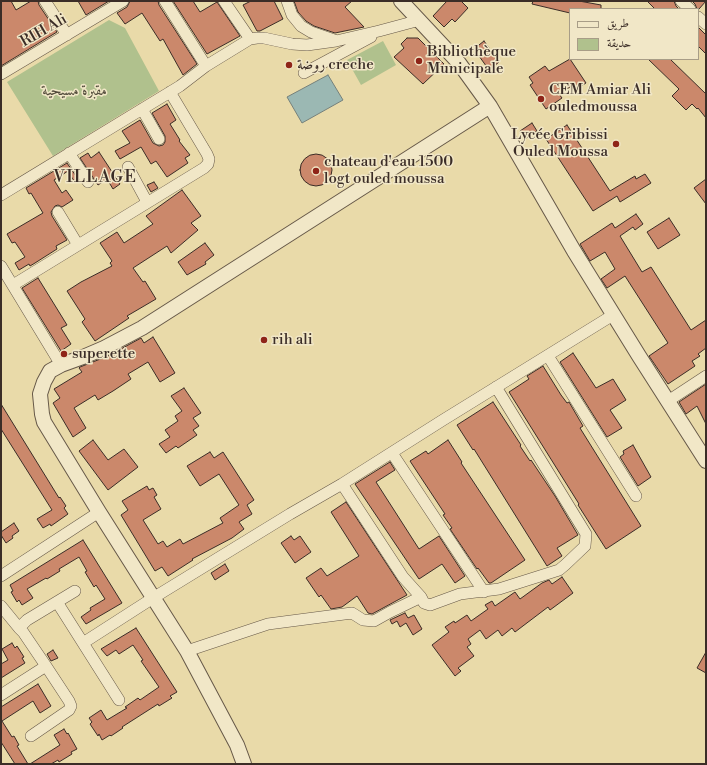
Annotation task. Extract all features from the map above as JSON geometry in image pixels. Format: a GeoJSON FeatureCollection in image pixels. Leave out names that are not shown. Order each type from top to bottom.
{"type":"FeatureCollection","features":[{"type":"Feature","properties":{"kind":"street"},"geometry":{"type":"LineString","coordinates":[[45,1],[67,35]]}},
{"type":"Feature","properties":{"kind":"street","name":"RIH Ali"},"geometry":{"type":"LineString","coordinates":[[1,74],[123,1]]}},
{"type":"Feature","properties":{"kind":"street"},"geometry":{"type":"LineString","coordinates":[[165,1],[206,66]]}},
{"type":"Feature","properties":{"kind":"street"},"geometry":{"type":"LineString","coordinates":[[224,1],[250,39]]}},
{"type":"Feature","properties":{"kind":"street"},"geometry":{"type":"LineString","coordinates":[[287,1],[292,15],[302,26],[311,32],[336,41]]}},
{"type":"Feature","properties":{"kind":"street"},"geometry":{"type":"LineString","coordinates":[[401,1],[459,63],[490,106],[570,245],[706,461]]}},
{"type":"Feature","properties":{"kind":"street"},"geometry":{"type":"LineString","coordinates":[[681,1],[689,8]]}},
{"type":"Feature","properties":{"kind":"street"},"geometry":{"type":"LineString","coordinates":[[1,195],[170,92],[206,66],[250,39],[264,38],[292,44],[336,41],[420,20]]}},
{"type":"Feature","properties":{"kind":"street"},"geometry":{"type":"LineString","coordinates":[[304,73],[379,31]]}},
{"type":"Feature","properties":{"kind":"street"},"geometry":{"type":"LineString","coordinates":[[13,285],[204,168],[208,164],[208,154],[170,92]]}},
{"type":"Feature","properties":{"kind":"street"},"geometry":{"type":"LineString","coordinates":[[244,764],[237,745],[187,651],[44,422],[40,394],[44,382],[50,371],[61,365],[104,348],[142,328],[490,106]]}},
{"type":"Feature","properties":{"kind":"street"},"geometry":{"type":"LineString","coordinates":[[142,109],[159,138]]}},
{"type":"Feature","properties":{"kind":"street"},"geometry":{"type":"LineString","coordinates":[[69,153],[88,182]]}},
{"type":"Feature","properties":{"kind":"street"},"geometry":{"type":"LineString","coordinates":[[128,167],[147,202]]}},
{"type":"Feature","properties":{"kind":"street"},"geometry":{"type":"LineString","coordinates":[[58,212],[78,245]]}},
{"type":"Feature","properties":{"kind":"street"},"geometry":{"type":"LineString","coordinates":[[2,271],[13,285],[61,365]]}},
{"type":"Feature","properties":{"kind":"street"},"geometry":{"type":"LineString","coordinates":[[83,643],[153,598],[342,484],[613,315]]}},
{"type":"Feature","properties":{"kind":"street"},"geometry":{"type":"LineString","coordinates":[[548,356],[636,496]]}},
{"type":"Feature","properties":{"kind":"street"},"geometry":{"type":"LineString","coordinates":[[668,401],[706,376]]}},
{"type":"Feature","properties":{"kind":"street"},"geometry":{"type":"LineString","coordinates":[[342,484],[403,577],[421,597],[424,603],[430,605],[460,594],[499,589],[558,570],[585,546],[586,534],[496,388]]}},
{"type":"Feature","properties":{"kind":"street"},"geometry":{"type":"LineString","coordinates":[[392,453],[484,592]]}},
{"type":"Feature","properties":{"kind":"street"},"geometry":{"type":"LineString","coordinates":[[1,576],[99,512]]}},
{"type":"Feature","properties":{"kind":"street"},"geometry":{"type":"LineString","coordinates":[[19,628],[27,620],[75,591]]}},
{"type":"Feature","properties":{"kind":"street"},"geometry":{"type":"LineString","coordinates":[[187,651],[268,624],[352,613],[364,620],[374,621],[421,597]]}},
{"type":"Feature","properties":{"kind":"street"},"geometry":{"type":"LineString","coordinates":[[57,602],[119,700]]}},
{"type":"Feature","properties":{"kind":"street"},"geometry":{"type":"LineString","coordinates":[[1,606],[46,666],[71,706],[69,710],[32,736]]}},
{"type":"Feature","properties":{"kind":"street"},"geometry":{"type":"LineString","coordinates":[[1,695],[46,666]]}},
{"type":"Feature","properties":{"kind":"green space","name":"مقبرة مسيحية"},"geometry":{"type":"Polygon","coordinates":[[[109,20],[125,28],[159,91],[53,156],[7,82],[109,20]]]}},
{"type":"Feature","properties":{"kind":"green space"},"geometry":{"type":"Polygon","coordinates":[[[383,41],[396,65],[361,85],[347,60],[383,41]]]}},
{"type":"Feature","properties":{"kind":"water"},"geometry":{"type":"Polygon","coordinates":[[[328,75],[343,100],[302,123],[287,97],[328,75]]]}},
{"type":"Feature","properties":{"kind":"building"},"geometry":{"type":"Polygon","coordinates":[[[1,1],[11,1],[16,10],[31,1],[38,1],[39,5],[57,32],[1,66],[1,1]]]}},
{"type":"Feature","properties":{"kind":"building"},"geometry":{"type":"Polygon","coordinates":[[[78,1],[109,1],[86,15],[78,1]]]}},
{"type":"Feature","properties":{"kind":"building"},"geometry":{"type":"Polygon","coordinates":[[[130,1],[158,1],[159,5],[197,64],[183,75],[163,39],[160,41],[142,13],[125,24],[117,13],[127,7],[130,1]]]}},
{"type":"Feature","properties":{"kind":"building"},"geometry":{"type":"Polygon","coordinates":[[[173,1],[193,1],[200,12],[217,2],[240,36],[207,54],[173,1]]]}},
{"type":"Feature","properties":{"kind":"building"},"geometry":{"type":"Polygon","coordinates":[[[251,1],[274,1],[283,19],[260,31],[257,31],[243,5],[251,1]]]}},
{"type":"Feature","properties":{"kind":"building"},"geometry":{"type":"Polygon","coordinates":[[[294,1],[352,1],[345,7],[364,27],[335,33],[314,26],[306,21],[298,12],[294,1]]]}},
{"type":"Feature","properties":{"kind":"building"},"geometry":{"type":"Polygon","coordinates":[[[447,1],[461,1],[468,8],[455,22],[452,19],[444,27],[433,16],[447,1]]]}},
{"type":"Feature","properties":{"kind":"building"},"geometry":{"type":"Polygon","coordinates":[[[533,1],[579,1],[601,5],[601,8],[569,8],[569,13],[532,4],[533,1]]]}},
{"type":"Feature","properties":{"kind":"building"},"geometry":{"type":"Polygon","coordinates":[[[647,1],[674,1],[678,8],[654,8],[647,1]]]}},
{"type":"Feature","properties":{"kind":"building"},"geometry":{"type":"Polygon","coordinates":[[[692,1],[706,1],[699,9],[697,8],[692,1]]]}},
{"type":"Feature","properties":{"kind":"building"},"geometry":{"type":"Polygon","coordinates":[[[699,28],[706,35],[706,54],[699,47],[699,28]]]}},
{"type":"Feature","properties":{"kind":"building","name":"Bibliothèque Municipale"},"geometry":{"type":"Polygon","coordinates":[[[407,38],[418,38],[444,64],[423,84],[394,57],[404,48],[401,44],[407,38]]]}},
{"type":"Feature","properties":{"kind":"building"},"geometry":{"type":"Polygon","coordinates":[[[484,41],[499,62],[489,70],[474,49],[484,41]]]}},
{"type":"Feature","properties":{"kind":"building"},"geometry":{"type":"Polygon","coordinates":[[[571,60],[586,83],[576,89],[573,85],[559,94],[562,98],[546,109],[530,85],[533,83],[529,77],[545,66],[549,71],[571,60]]]}},
{"type":"Feature","properties":{"kind":"building"},"geometry":{"type":"Polygon","coordinates":[[[649,60],[671,60],[706,94],[706,118],[698,108],[697,109],[692,104],[686,110],[672,96],[679,89],[649,60]]]}},
{"type":"Feature","properties":{"kind":"building"},"geometry":{"type":"Polygon","coordinates":[[[167,104],[176,120],[170,124],[180,140],[179,141],[190,155],[185,158],[188,163],[167,177],[156,161],[151,164],[141,147],[120,159],[115,151],[130,143],[122,131],[140,120],[153,143],[159,146],[163,145],[165,142],[165,136],[152,113],[167,104]]]}},
{"type":"Feature","properties":{"kind":"building"},"geometry":{"type":"Polygon","coordinates":[[[532,123],[537,131],[525,139],[520,131],[532,123]]]}},
{"type":"Feature","properties":{"kind":"building"},"geometry":{"type":"Polygon","coordinates":[[[567,125],[610,191],[635,176],[636,179],[645,174],[651,183],[620,202],[617,196],[593,211],[546,139],[567,125]]]}},
{"type":"Feature","properties":{"kind":"building"},"geometry":{"type":"Polygon","coordinates":[[[99,152],[120,184],[113,189],[107,179],[98,185],[80,158],[88,153],[91,158],[99,152]]]}},
{"type":"Feature","properties":{"kind":"building","name":"chateau d'eau 1500 logt ouled moussa"},"geometry":{"type":"Polygon","coordinates":[[[316,154],[327,159],[332,170],[327,181],[316,186],[305,181],[300,170],[305,159],[316,154]]]}},
{"type":"Feature","properties":{"kind":"building"},"geometry":{"type":"Polygon","coordinates":[[[67,163],[78,179],[74,181],[68,171],[54,180],[62,193],[66,190],[73,200],[62,207],[58,205],[55,206],[51,212],[67,240],[56,246],[57,249],[35,263],[30,266],[29,264],[19,270],[15,263],[25,257],[15,242],[12,243],[7,234],[43,213],[31,193],[29,194],[26,188],[67,163]]]}},
{"type":"Feature","properties":{"kind":"building"},"geometry":{"type":"Polygon","coordinates":[[[706,179],[706,204],[694,188],[706,179]]]}},
{"type":"Feature","properties":{"kind":"building"},"geometry":{"type":"Polygon","coordinates":[[[154,182],[158,188],[151,192],[147,185],[154,182]]]}},
{"type":"Feature","properties":{"kind":"building"},"geometry":{"type":"Polygon","coordinates":[[[182,190],[201,216],[191,223],[198,230],[171,253],[167,246],[133,268],[143,282],[145,281],[156,299],[127,316],[129,318],[95,341],[82,322],[85,319],[67,291],[112,266],[110,263],[112,261],[100,243],[117,232],[124,243],[153,224],[146,216],[182,190]]]}},
{"type":"Feature","properties":{"kind":"building"},"geometry":{"type":"Polygon","coordinates":[[[636,214],[643,224],[635,230],[633,227],[620,236],[642,272],[651,267],[691,330],[706,320],[706,348],[698,354],[700,356],[692,361],[695,366],[668,384],[649,356],[668,343],[625,276],[607,288],[601,279],[615,269],[605,252],[590,261],[580,244],[612,223],[615,228],[636,214]]]}},
{"type":"Feature","properties":{"kind":"building"},"geometry":{"type":"Polygon","coordinates":[[[669,218],[680,235],[658,249],[647,232],[669,218]]]}},
{"type":"Feature","properties":{"kind":"building"},"geometry":{"type":"Polygon","coordinates":[[[205,243],[214,255],[205,262],[206,264],[187,275],[178,262],[205,243]]]}},
{"type":"Feature","properties":{"kind":"building"},"geometry":{"type":"Polygon","coordinates":[[[38,278],[67,325],[61,328],[71,344],[61,351],[22,288],[38,278]]]}},
{"type":"Feature","properties":{"kind":"building"},"geometry":{"type":"Polygon","coordinates":[[[153,337],[175,373],[160,382],[148,362],[128,374],[131,379],[113,391],[98,400],[95,395],[74,408],[86,428],[73,437],[53,403],[60,398],[54,389],[82,372],[79,368],[80,367],[108,356],[141,338],[144,343],[153,337]]]}},
{"type":"Feature","properties":{"kind":"building"},"geometry":{"type":"Polygon","coordinates":[[[573,353],[596,388],[613,379],[626,400],[610,410],[622,428],[607,437],[560,362],[573,353]]]}},
{"type":"Feature","properties":{"kind":"building"},"geometry":{"type":"Polygon","coordinates":[[[543,366],[561,395],[567,403],[569,402],[583,426],[580,428],[641,526],[606,549],[509,392],[529,379],[527,376],[543,366]]]}},
{"type":"Feature","properties":{"kind":"building"},"geometry":{"type":"Polygon","coordinates":[[[706,384],[706,424],[697,406],[686,414],[679,402],[706,384]]]}},
{"type":"Feature","properties":{"kind":"building"},"geometry":{"type":"Polygon","coordinates":[[[184,388],[201,413],[193,418],[199,426],[193,430],[197,435],[178,448],[176,446],[166,453],[159,444],[170,437],[165,430],[178,421],[175,416],[182,411],[171,396],[184,388]]]}},
{"type":"Feature","properties":{"kind":"building"},"geometry":{"type":"Polygon","coordinates":[[[493,402],[521,445],[520,446],[555,496],[578,535],[557,548],[562,556],[547,566],[474,449],[473,450],[457,425],[493,402]]]}},
{"type":"Feature","properties":{"kind":"building"},"geometry":{"type":"Polygon","coordinates":[[[1,404],[59,498],[60,497],[66,506],[64,508],[68,514],[51,526],[50,524],[43,528],[37,519],[52,510],[1,429],[1,404]]]}},
{"type":"Feature","properties":{"kind":"building"},"geometry":{"type":"Polygon","coordinates":[[[93,440],[108,460],[124,449],[138,467],[108,490],[79,451],[93,440]]]}},
{"type":"Feature","properties":{"kind":"building"},"geometry":{"type":"Polygon","coordinates":[[[448,440],[462,462],[461,463],[525,560],[491,583],[489,583],[478,568],[477,569],[450,529],[452,528],[443,515],[445,514],[410,461],[426,451],[428,454],[448,440]]]}},
{"type":"Feature","properties":{"kind":"building"},"geometry":{"type":"Polygon","coordinates":[[[633,445],[651,477],[638,486],[620,457],[624,454],[623,451],[633,445]]]}},
{"type":"Feature","properties":{"kind":"building"},"geometry":{"type":"Polygon","coordinates":[[[210,452],[214,458],[223,452],[254,500],[247,505],[252,514],[239,522],[244,529],[232,538],[192,559],[193,560],[168,576],[162,567],[155,571],[121,515],[128,510],[122,501],[147,486],[149,490],[153,488],[157,495],[154,497],[161,509],[143,520],[158,544],[163,541],[167,547],[180,539],[183,544],[223,523],[220,518],[239,505],[219,474],[200,486],[187,466],[210,452]]]}},
{"type":"Feature","properties":{"kind":"building"},"geometry":{"type":"Polygon","coordinates":[[[390,462],[395,470],[376,482],[419,549],[439,536],[465,576],[455,583],[442,564],[419,579],[355,484],[390,462]]]}},
{"type":"Feature","properties":{"kind":"building"},"geometry":{"type":"Polygon","coordinates":[[[346,502],[407,595],[372,614],[368,613],[357,596],[342,607],[331,609],[321,595],[319,597],[306,578],[321,568],[327,576],[359,556],[331,512],[346,502]]]}},
{"type":"Feature","properties":{"kind":"building"},"geometry":{"type":"Polygon","coordinates":[[[14,523],[19,531],[6,543],[1,535],[1,532],[14,523]]]}},
{"type":"Feature","properties":{"kind":"building"},"geometry":{"type":"Polygon","coordinates":[[[291,536],[294,540],[300,536],[311,552],[295,563],[281,543],[291,536]]]}},
{"type":"Feature","properties":{"kind":"building"},"geometry":{"type":"Polygon","coordinates":[[[83,540],[122,603],[86,624],[81,617],[91,610],[90,608],[105,599],[96,585],[94,587],[85,572],[87,571],[79,557],[59,569],[60,571],[47,579],[46,578],[27,589],[33,598],[22,605],[19,600],[17,602],[11,592],[13,591],[10,585],[83,540]]]}},
{"type":"Feature","properties":{"kind":"building"},"geometry":{"type":"Polygon","coordinates":[[[225,564],[229,571],[215,580],[211,573],[225,564]]]}},
{"type":"Feature","properties":{"kind":"building"},"geometry":{"type":"Polygon","coordinates":[[[562,577],[573,593],[550,610],[548,607],[515,632],[512,628],[502,636],[498,630],[486,639],[480,630],[468,639],[471,644],[467,647],[474,656],[458,668],[461,671],[455,676],[432,645],[449,632],[445,627],[454,621],[455,623],[467,615],[471,621],[488,609],[485,605],[492,601],[495,606],[515,592],[520,599],[542,583],[549,580],[552,584],[562,577]]]}},
{"type":"Feature","properties":{"kind":"building"},"geometry":{"type":"Polygon","coordinates":[[[405,613],[408,618],[414,615],[422,629],[413,635],[406,623],[400,627],[397,621],[392,624],[390,620],[405,613]]]}},
{"type":"Feature","properties":{"kind":"building"},"geometry":{"type":"Polygon","coordinates":[[[136,628],[177,692],[170,696],[172,698],[159,706],[158,704],[122,727],[123,728],[111,736],[110,735],[102,740],[90,724],[92,722],[89,718],[101,710],[107,720],[127,708],[125,707],[138,698],[140,700],[159,687],[141,661],[143,660],[133,645],[119,654],[116,650],[107,656],[101,649],[136,628]]]}},
{"type":"Feature","properties":{"kind":"building"},"geometry":{"type":"Polygon","coordinates":[[[12,643],[15,648],[17,646],[24,657],[22,658],[25,663],[1,678],[1,664],[8,660],[2,649],[12,643]]]}},
{"type":"Feature","properties":{"kind":"building"},"geometry":{"type":"Polygon","coordinates":[[[53,650],[58,658],[51,661],[47,654],[53,650]]]}},
{"type":"Feature","properties":{"kind":"building"},"geometry":{"type":"Polygon","coordinates":[[[706,652],[706,673],[697,668],[706,652]]]}},
{"type":"Feature","properties":{"kind":"building"},"geometry":{"type":"Polygon","coordinates":[[[38,684],[51,706],[40,713],[33,701],[2,721],[12,737],[14,736],[19,745],[17,746],[28,764],[15,764],[1,742],[1,707],[38,684]]]}},
{"type":"Feature","properties":{"kind":"building"},"geometry":{"type":"Polygon","coordinates":[[[64,729],[77,749],[59,762],[58,760],[51,764],[30,764],[60,745],[54,735],[64,729]]]}},
{"type":"Feature","properties":{"kind":"place","name":"Bibliothèque Municipale"},"geometry":{"type":"Point","coordinates":[419,61]}},
{"type":"Feature","properties":{"kind":"place","name":"روضة creche"},"geometry":{"type":"Point","coordinates":[289,65]}},
{"type":"Feature","properties":{"kind":"place","name":"CEM Amiar Ali ouledmoussa"},"geometry":{"type":"Point","coordinates":[541,99]}},
{"type":"Feature","properties":{"kind":"place","name":"Lycée Gribissi Ouled Moussa"},"geometry":{"type":"Point","coordinates":[616,144]}},
{"type":"Feature","properties":{"kind":"place","name":"chateau d'eau 1500 logt ouled moussa"},"geometry":{"type":"Point","coordinates":[316,171]}},
{"type":"Feature","properties":{"kind":"place","name":"rih ali"},"geometry":{"type":"Point","coordinates":[264,340]}},
{"type":"Feature","properties":{"kind":"place","name":"superette"},"geometry":{"type":"Point","coordinates":[64,354]}},
{"type":"Feature","properties":{"kind":"district","name":"VILLAGE"},"geometry":{"type":"Point","coordinates":[95,178]}}]}
